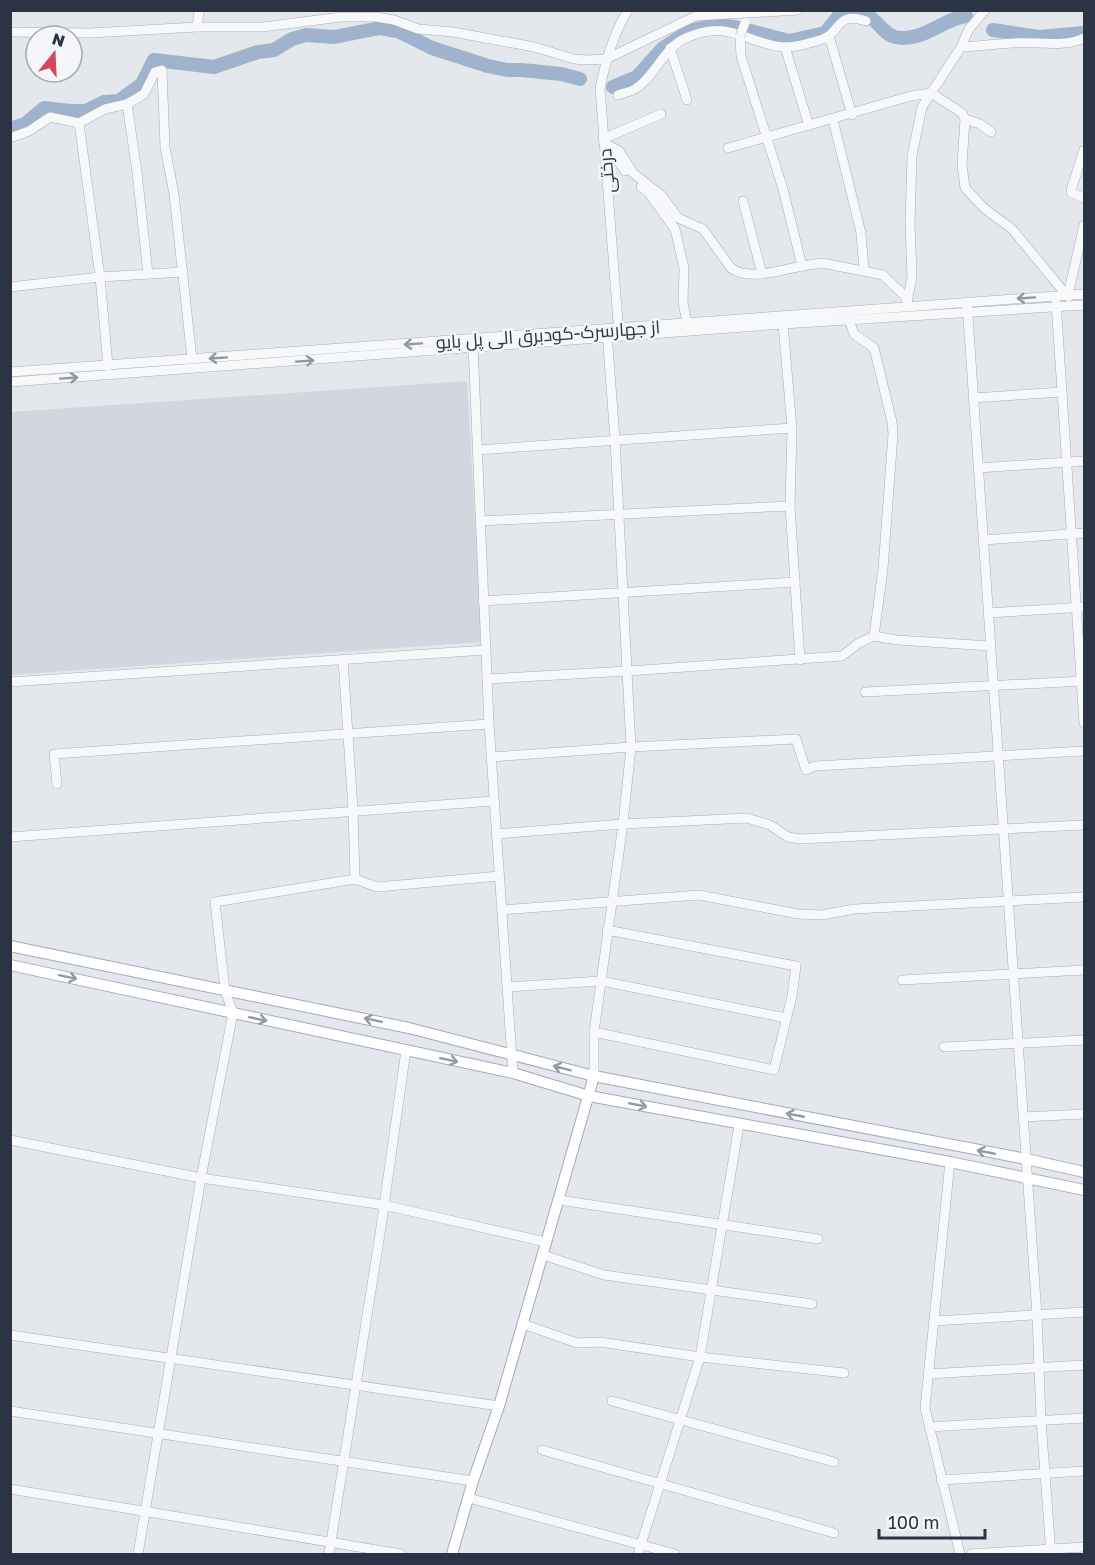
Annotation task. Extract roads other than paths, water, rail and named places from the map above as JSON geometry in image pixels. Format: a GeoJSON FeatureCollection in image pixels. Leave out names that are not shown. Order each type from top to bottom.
{"type":"FeatureCollection","features":[{"type":"Feature","properties":{"kind":"main road"},"geometry":{"type":"LineString","coordinates":[[10,946],[409,1028],[594,1077],[1084,1172]]}},
{"type":"Feature","properties":{"kind":"main road"},"geometry":{"type":"LineString","coordinates":[[10,965],[513,1073],[589,1096],[950,1162],[1084,1190]]}},
{"type":"Feature","properties":{"kind":"main road"},"geometry":{"type":"LineString","coordinates":[[452,1554],[473,1481],[499,1406],[594,1077]]}},
{"type":"Feature","properties":{"kind":"street"},"geometry":{"type":"LineString","coordinates":[[197,27],[199,10]]}},
{"type":"Feature","properties":{"kind":"street","name":"درختی"},"geometry":{"type":"LineString","coordinates":[[619,333],[600,88],[616,29],[628,10]]}},
{"type":"Feature","properties":{"kind":"street"},"geometry":{"type":"LineString","coordinates":[[10,32],[90,33],[197,27],[263,27],[341,17],[376,17],[394,20],[418,29],[453,32],[534,47],[574,59],[586,60],[606,59],[696,13],[798,10]]}},
{"type":"Feature","properties":{"kind":"street"},"geometry":{"type":"LineString","coordinates":[[907,303],[912,277],[909,224],[912,156],[922,107],[961,46],[969,29],[984,10]]}},
{"type":"Feature","properties":{"kind":"street"},"geometry":{"type":"LineString","coordinates":[[750,12],[740,36],[741,56],[783,189],[802,266]]}},
{"type":"Feature","properties":{"kind":"street"},"geometry":{"type":"LineString","coordinates":[[618,95],[634,90],[670,48],[686,38],[714,30],[728,30],[785,47],[822,40],[829,36],[841,21],[849,18],[866,21]]}},
{"type":"Feature","properties":{"kind":"street"},"geometry":{"type":"LineString","coordinates":[[829,36],[852,115]]}},
{"type":"Feature","properties":{"kind":"street"},"geometry":{"type":"LineString","coordinates":[[961,46],[1063,43],[1084,38]]}},
{"type":"Feature","properties":{"kind":"street"},"geometry":{"type":"LineString","coordinates":[[785,47],[809,126]]}},
{"type":"Feature","properties":{"kind":"street"},"geometry":{"type":"LineString","coordinates":[[670,48],[687,100]]}},
{"type":"Feature","properties":{"kind":"street"},"geometry":{"type":"LineString","coordinates":[[10,138],[28,131],[50,117],[80,123],[105,110],[127,104],[144,94],[155,72],[162,70],[165,147],[174,194],[192,359]]}},
{"type":"Feature","properties":{"kind":"street"},"geometry":{"type":"LineString","coordinates":[[728,148],[852,115],[911,96],[931,93],[962,113],[965,119],[962,165],[965,188],[985,209],[1012,229],[1068,300]]}},
{"type":"Feature","properties":{"kind":"street"},"geometry":{"type":"LineString","coordinates":[[127,104],[148,274]]}},
{"type":"Feature","properties":{"kind":"street"},"geometry":{"type":"LineString","coordinates":[[604,145],[661,114]]}},
{"type":"Feature","properties":{"kind":"street"},"geometry":{"type":"LineString","coordinates":[[965,119],[980,124],[991,132]]}},
{"type":"Feature","properties":{"kind":"street"},"geometry":{"type":"LineString","coordinates":[[833,120],[861,233],[864,270]]}},
{"type":"Feature","properties":{"kind":"street"},"geometry":{"type":"LineString","coordinates":[[80,123],[100,277],[108,366]]}},
{"type":"Feature","properties":{"kind":"street"},"geometry":{"type":"LineString","coordinates":[[604,145],[619,151],[633,173],[678,218],[703,229],[736,273],[762,274],[822,263],[864,270],[883,275],[907,303]]}},
{"type":"Feature","properties":{"kind":"street"},"geometry":{"type":"LineString","coordinates":[[1084,150],[1071,193],[1084,198]]}},
{"type":"Feature","properties":{"kind":"street"},"geometry":{"type":"LineString","coordinates":[[657,198],[675,229],[684,268],[682,302],[687,324]]}},
{"type":"Feature","properties":{"kind":"street"},"geometry":{"type":"LineString","coordinates":[[743,201],[762,274]]}},
{"type":"Feature","properties":{"kind":"street"},"geometry":{"type":"LineString","coordinates":[[1068,300],[1084,225]]}},
{"type":"Feature","properties":{"kind":"street"},"geometry":{"type":"LineString","coordinates":[[10,287],[100,277],[183,272]]}},
{"type":"Feature","properties":{"kind":"street","name":"از جهارسرک-کودبرق الی پل بایو"},"geometry":{"type":"LineString","coordinates":[[10,382],[619,333],[849,320],[967,307],[1068,300],[1084,294]]}},
{"type":"Feature","properties":{"kind":"street","name":"از جهارسرک-کودبرق الی پل بایو"},"geometry":{"type":"LineString","coordinates":[[1068,300],[1084,305]]}},
{"type":"Feature","properties":{"kind":"street"},"geometry":{"type":"LineString","coordinates":[[1056,301],[1071,534],[1080,607],[1084,723]]}},
{"type":"Feature","properties":{"kind":"street","name":"از جهارسرک-کودبرق الی پل بایو"},"geometry":{"type":"LineString","coordinates":[[619,333],[687,324],[907,303],[967,307]]}},
{"type":"Feature","properties":{"kind":"street"},"geometry":{"type":"LineString","coordinates":[[967,307],[1037,1315],[1050,1552]]}},
{"type":"Feature","properties":{"kind":"street"},"geometry":{"type":"LineString","coordinates":[[849,320],[854,334],[874,348],[892,422],[883,569],[874,636]]}},
{"type":"Feature","properties":{"kind":"street"},"geometry":{"type":"LineString","coordinates":[[783,324],[792,428],[790,506],[800,660]]}},
{"type":"Feature","properties":{"kind":"street"},"geometry":{"type":"LineString","coordinates":[[594,1077],[594,1032],[623,824],[631,747],[624,592],[607,334]]}},
{"type":"Feature","properties":{"kind":"street"},"geometry":{"type":"LineString","coordinates":[[473,344],[489,724],[513,1073]]}},
{"type":"Feature","properties":{"kind":"street","name":"از جهارسرک-کودبرق الی پل بایو"},"geometry":{"type":"LineString","coordinates":[[10,372],[192,359],[473,344]]}},
{"type":"Feature","properties":{"kind":"street"},"geometry":{"type":"LineString","coordinates":[[973,398],[1062,392]]}},
{"type":"Feature","properties":{"kind":"street"},"geometry":{"type":"LineString","coordinates":[[477,450],[792,428]]}},
{"type":"Feature","properties":{"kind":"street"},"geometry":{"type":"LineString","coordinates":[[978,468],[1084,461]]}},
{"type":"Feature","properties":{"kind":"street"},"geometry":{"type":"LineString","coordinates":[[480,521],[790,506]]}},
{"type":"Feature","properties":{"kind":"street"},"geometry":{"type":"LineString","coordinates":[[983,540],[1084,533]]}},
{"type":"Feature","properties":{"kind":"street"},"geometry":{"type":"LineString","coordinates":[[483,601],[795,582]]}},
{"type":"Feature","properties":{"kind":"street"},"geometry":{"type":"LineString","coordinates":[[988,613],[1080,607]]}},
{"type":"Feature","properties":{"kind":"street"},"geometry":{"type":"LineString","coordinates":[[487,679],[628,672],[842,656],[859,642],[874,636],[897,640],[991,646]]}},
{"type":"Feature","properties":{"kind":"street"},"geometry":{"type":"LineString","coordinates":[[10,682],[486,650]]}},
{"type":"Feature","properties":{"kind":"street"},"geometry":{"type":"LineString","coordinates":[[343,660],[355,879]]}},
{"type":"Feature","properties":{"kind":"street"},"geometry":{"type":"LineString","coordinates":[[865,692],[1083,681]]}},
{"type":"Feature","properties":{"kind":"street"},"geometry":{"type":"LineString","coordinates":[[57,784],[54,754],[489,724]]}},
{"type":"Feature","properties":{"kind":"street"},"geometry":{"type":"LineString","coordinates":[[491,757],[796,739],[806,770],[815,766],[1084,751]]}},
{"type":"Feature","properties":{"kind":"street"},"geometry":{"type":"LineString","coordinates":[[10,837],[494,801]]}},
{"type":"Feature","properties":{"kind":"street"},"geometry":{"type":"LineString","coordinates":[[496,834],[623,824],[747,818],[770,825],[788,837],[801,839],[1084,825]]}},
{"type":"Feature","properties":{"kind":"street"},"geometry":{"type":"LineString","coordinates":[[138,1554],[201,1178],[233,1013],[225,990],[215,902],[355,879],[377,887],[499,876]]}},
{"type":"Feature","properties":{"kind":"street"},"geometry":{"type":"LineString","coordinates":[[502,910],[699,895],[798,914],[821,915],[855,909],[1084,897]]}},
{"type":"Feature","properties":{"kind":"street"},"geometry":{"type":"LineString","coordinates":[[594,1032],[774,1070],[796,966],[607,930]]}},
{"type":"Feature","properties":{"kind":"street"},"geometry":{"type":"LineString","coordinates":[[902,980],[1084,970]]}},
{"type":"Feature","properties":{"kind":"street"},"geometry":{"type":"LineString","coordinates":[[507,987],[601,981],[786,1018]]}},
{"type":"Feature","properties":{"kind":"street"},"geometry":{"type":"LineString","coordinates":[[944,1047],[1084,1040]]}},
{"type":"Feature","properties":{"kind":"street"},"geometry":{"type":"LineString","coordinates":[[329,1554],[406,1050]]}},
{"type":"Feature","properties":{"kind":"street"},"geometry":{"type":"LineString","coordinates":[[1023,1117],[1084,1114]]}},
{"type":"Feature","properties":{"kind":"street"},"geometry":{"type":"LineString","coordinates":[[640,1550],[700,1357],[739,1125]]}},
{"type":"Feature","properties":{"kind":"street"},"geometry":{"type":"LineString","coordinates":[[10,1140],[201,1178],[384,1204],[546,1242]]}},
{"type":"Feature","properties":{"kind":"street"},"geometry":{"type":"LineString","coordinates":[[950,1162],[925,1408],[960,1554]]}},
{"type":"Feature","properties":{"kind":"street"},"geometry":{"type":"LineString","coordinates":[[560,1200],[818,1239]]}},
{"type":"Feature","properties":{"kind":"street"},"geometry":{"type":"LineString","coordinates":[[543,1255],[604,1275],[812,1304]]}},
{"type":"Feature","properties":{"kind":"street"},"geometry":{"type":"LineString","coordinates":[[934,1321],[1084,1312]]}},
{"type":"Feature","properties":{"kind":"street"},"geometry":{"type":"LineString","coordinates":[[523,1324],[577,1343],[600,1342],[700,1357],[844,1373]]}},
{"type":"Feature","properties":{"kind":"street"},"geometry":{"type":"LineString","coordinates":[[10,1335],[499,1406]]}},
{"type":"Feature","properties":{"kind":"street"},"geometry":{"type":"LineString","coordinates":[[928,1374],[1084,1365]]}},
{"type":"Feature","properties":{"kind":"street"},"geometry":{"type":"LineString","coordinates":[[612,1401],[834,1462]]}},
{"type":"Feature","properties":{"kind":"street"},"geometry":{"type":"LineString","coordinates":[[10,1411],[473,1481]]}},
{"type":"Feature","properties":{"kind":"street"},"geometry":{"type":"LineString","coordinates":[[929,1426],[1084,1418]]}},
{"type":"Feature","properties":{"kind":"street"},"geometry":{"type":"LineString","coordinates":[[542,1450],[834,1533]]}},
{"type":"Feature","properties":{"kind":"street"},"geometry":{"type":"LineString","coordinates":[[941,1480],[1084,1471]]}},
{"type":"Feature","properties":{"kind":"street"},"geometry":{"type":"LineString","coordinates":[[10,1489],[401,1554]]}},
{"type":"Feature","properties":{"kind":"street"},"geometry":{"type":"LineString","coordinates":[[469,1498],[640,1550],[675,1554]]}},
{"type":"Feature","properties":{"kind":"street"},"geometry":{"type":"LineString","coordinates":[[971,1554],[1050,1552],[1084,1548]]}},
{"type":"Feature","properties":{"kind":"waterway"},"geometry":{"type":"LineString","coordinates":[[613,87],[637,77],[663,48],[689,31],[715,25],[735,27],[789,41],[825,33],[841,13],[859,13],[869,16],[891,35],[905,38],[923,34],[949,21],[966,16]]}},
{"type":"Feature","properties":{"kind":"waterway"},"geometry":{"type":"LineString","coordinates":[[10,129],[25,124],[44,108],[86,111],[104,102],[119,101],[142,84],[154,60],[214,67],[258,52],[274,50],[292,39],[306,35],[334,37],[380,28],[400,32],[432,48],[488,66],[507,70],[561,74],[580,79]]}},
{"type":"Feature","properties":{"kind":"waterway"},"geometry":{"type":"LineString","coordinates":[[993,30],[1039,37],[1084,33]]}}]}
